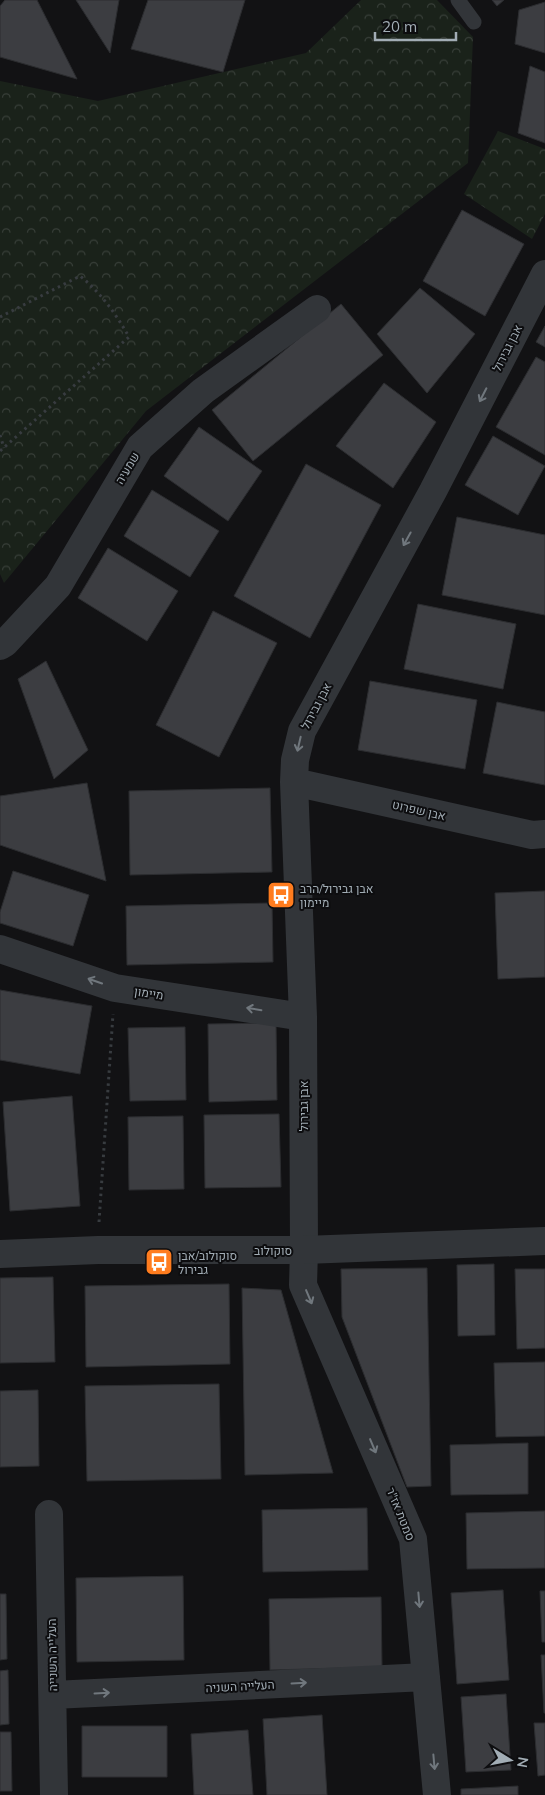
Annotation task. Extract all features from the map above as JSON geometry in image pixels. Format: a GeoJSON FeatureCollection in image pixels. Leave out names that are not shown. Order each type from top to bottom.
{"type":"FeatureCollection","features":[{"type":"Feature","properties":{"kind":"street","name":"אבן גבירול"},"geometry":{"type":"LineString","coordinates":[[304,1250],[302,1017],[294,782],[295,760],[302,731],[433,491],[545,274]]}},
{"type":"Feature","properties":{"kind":"street","name":"שמעיה"},"geometry":{"type":"LineString","coordinates":[[0,646],[5,643],[58,586],[140,447],[203,391],[317,309]]}},
{"type":"Feature","properties":{"kind":"street","name":"אבן שפרוט"},"geometry":{"type":"LineString","coordinates":[[294,782],[532,835],[545,834]]}},
{"type":"Feature","properties":{"kind":"street","name":"מיימון"},"geometry":{"type":"LineString","coordinates":[[0,950],[115,988],[302,1017]]}},
{"type":"Feature","properties":{"kind":"street","name":"סוקולוב"},"geometry":{"type":"LineString","coordinates":[[0,1254],[98,1250],[304,1250],[545,1241]]}},
{"type":"Feature","properties":{"kind":"street","name":"סמטת אז\"ר"},"geometry":{"type":"LineString","coordinates":[[304,1250],[303,1285],[413,1539],[437,1795]]}},
{"type":"Feature","properties":{"kind":"street","name":"העלייה השנייה"},"geometry":{"type":"LineString","coordinates":[[49,1514],[54,1795]]}},
{"type":"Feature","properties":{"kind":"street","name":"העלייה השניה"},"geometry":{"type":"LineString","coordinates":[[53,1696],[426,1677]]}},
{"type":"Feature","properties":{"kind":"lane"},"geometry":{"type":"LineString","coordinates":[[458,0],[474,22]]}},
{"type":"Feature","properties":{"kind":"path"},"geometry":{"type":"LineString","coordinates":[[0,317],[80,276],[115,313],[129,337],[0,451]]}},
{"type":"Feature","properties":{"kind":"path"},"geometry":{"type":"LineString","coordinates":[[0,435],[4,448]]}},
{"type":"Feature","properties":{"kind":"path"},"geometry":{"type":"LineString","coordinates":[[98,1250],[115,988]]}},
{"type":"Feature","properties":{"kind":"green space"},"geometry":{"type":"Polygon","coordinates":[[[361,0],[437,0],[473,37],[468,163],[146,411],[4,583],[0,574],[0,81],[98,101],[306,53],[361,0]]]}},
{"type":"Feature","properties":{"kind":"green space"},"geometry":{"type":"Polygon","coordinates":[[[498,131],[545,149],[545,214],[532,239],[464,194],[498,131]]]}},
{"type":"Feature","properties":{"kind":"building"},"geometry":{"type":"Polygon","coordinates":[[[5,0],[37,0],[77,79],[0,57],[0,6],[5,0]]]}},
{"type":"Feature","properties":{"kind":"building"},"geometry":{"type":"Polygon","coordinates":[[[76,0],[119,0],[110,53],[76,0]]]}},
{"type":"Feature","properties":{"kind":"building"},"geometry":{"type":"Polygon","coordinates":[[[148,0],[245,0],[223,72],[131,49],[148,0]]]}},
{"type":"Feature","properties":{"kind":"building"},"geometry":{"type":"Polygon","coordinates":[[[492,0],[504,0],[497,6],[492,0]]]}},
{"type":"Feature","properties":{"kind":"building"},"geometry":{"type":"Polygon","coordinates":[[[545,2],[545,53],[515,44],[519,10],[545,2]]]}},
{"type":"Feature","properties":{"kind":"building"},"geometry":{"type":"Polygon","coordinates":[[[530,66],[545,72],[545,143],[518,133],[530,66]]]}},
{"type":"Feature","properties":{"kind":"building"},"geometry":{"type":"Polygon","coordinates":[[[462,210],[524,244],[485,316],[423,281],[462,210]]]}},
{"type":"Feature","properties":{"kind":"building"},"geometry":{"type":"Polygon","coordinates":[[[420,288],[475,334],[427,393],[377,334],[420,288]]]}},
{"type":"Feature","properties":{"kind":"building"},"geometry":{"type":"Polygon","coordinates":[[[341,304],[383,355],[253,461],[212,410],[341,304]]]}},
{"type":"Feature","properties":{"kind":"building"},"geometry":{"type":"Polygon","coordinates":[[[545,326],[545,347],[536,342],[545,326]]]}},
{"type":"Feature","properties":{"kind":"building"},"geometry":{"type":"Polygon","coordinates":[[[536,357],[545,362],[545,455],[496,427],[536,357]]]}},
{"type":"Feature","properties":{"kind":"building"},"geometry":{"type":"Polygon","coordinates":[[[384,383],[436,422],[393,488],[336,446],[384,383]]]}},
{"type":"Feature","properties":{"kind":"building"},"geometry":{"type":"Polygon","coordinates":[[[199,427],[262,471],[228,521],[164,476],[199,427]]]}},
{"type":"Feature","properties":{"kind":"building"},"geometry":{"type":"Polygon","coordinates":[[[493,436],[545,466],[518,515],[465,485],[493,436]]]}},
{"type":"Feature","properties":{"kind":"building"},"geometry":{"type":"Polygon","coordinates":[[[306,464],[381,505],[310,638],[234,596],[306,464]]]}},
{"type":"Feature","properties":{"kind":"building"},"geometry":{"type":"Polygon","coordinates":[[[152,490],[219,531],[190,577],[124,536],[152,490]]]}},
{"type":"Feature","properties":{"kind":"building"},"geometry":{"type":"Polygon","coordinates":[[[457,517],[545,535],[545,615],[442,595],[457,517]]]}},
{"type":"Feature","properties":{"kind":"building"},"geometry":{"type":"Polygon","coordinates":[[[108,548],[178,591],[147,641],[78,598],[108,548]]]}},
{"type":"Feature","properties":{"kind":"building"},"geometry":{"type":"Polygon","coordinates":[[[418,604],[516,624],[503,689],[404,669],[418,604]]]}},
{"type":"Feature","properties":{"kind":"building"},"geometry":{"type":"Polygon","coordinates":[[[213,611],[277,643],[219,757],[156,725],[213,611]]]}},
{"type":"Feature","properties":{"kind":"building"},"geometry":{"type":"Polygon","coordinates":[[[46,661],[88,750],[54,779],[18,679],[46,661]]]}},
{"type":"Feature","properties":{"kind":"building"},"geometry":{"type":"Polygon","coordinates":[[[370,681],[477,700],[465,769],[358,750],[370,681]]]}},
{"type":"Feature","properties":{"kind":"building"},"geometry":{"type":"Polygon","coordinates":[[[497,702],[545,712],[545,785],[483,773],[497,702]]]}},
{"type":"Feature","properties":{"kind":"building"},"geometry":{"type":"Polygon","coordinates":[[[87,783],[106,881],[0,845],[0,796],[87,783]]]}},
{"type":"Feature","properties":{"kind":"building"},"geometry":{"type":"Polygon","coordinates":[[[270,788],[272,872],[130,875],[129,791],[270,788]]]}},
{"type":"Feature","properties":{"kind":"building"},"geometry":{"type":"Polygon","coordinates":[[[13,871],[89,895],[73,946],[0,923],[0,912],[13,871]]]}},
{"type":"Feature","properties":{"kind":"building"},"geometry":{"type":"Polygon","coordinates":[[[545,891],[545,977],[498,979],[495,893],[545,891]]]}},
{"type":"Feature","properties":{"kind":"building"},"geometry":{"type":"Polygon","coordinates":[[[272,903],[273,962],[127,965],[126,906],[272,903]]]}},
{"type":"Feature","properties":{"kind":"building"},"geometry":{"type":"Polygon","coordinates":[[[0,990],[92,1006],[80,1074],[0,1060],[0,990]]]}},
{"type":"Feature","properties":{"kind":"building"},"geometry":{"type":"Polygon","coordinates":[[[276,1023],[277,1100],[209,1102],[208,1024],[276,1023]]]}},
{"type":"Feature","properties":{"kind":"building"},"geometry":{"type":"Polygon","coordinates":[[[185,1027],[186,1100],[130,1101],[128,1028],[185,1027]]]}},
{"type":"Feature","properties":{"kind":"building"},"geometry":{"type":"Polygon","coordinates":[[[72,1096],[80,1206],[10,1211],[3,1102],[72,1096]]]}},
{"type":"Feature","properties":{"kind":"building"},"geometry":{"type":"Polygon","coordinates":[[[279,1114],[281,1187],[205,1188],[204,1115],[279,1114]]]}},
{"type":"Feature","properties":{"kind":"building"},"geometry":{"type":"Polygon","coordinates":[[[183,1116],[184,1189],[129,1190],[128,1117],[183,1116]]]}},
{"type":"Feature","properties":{"kind":"building"},"geometry":{"type":"Polygon","coordinates":[[[494,1264],[495,1335],[458,1336],[457,1265],[494,1264]]]}},
{"type":"Feature","properties":{"kind":"building"},"geometry":{"type":"Polygon","coordinates":[[[427,1268],[431,1486],[407,1487],[342,1317],[341,1269],[427,1268]]]}},
{"type":"Feature","properties":{"kind":"building"},"geometry":{"type":"Polygon","coordinates":[[[515,1269],[545,1269],[545,1348],[517,1349],[515,1269]]]}},
{"type":"Feature","properties":{"kind":"building"},"geometry":{"type":"Polygon","coordinates":[[[53,1277],[55,1362],[0,1363],[0,1278],[53,1277]]]}},
{"type":"Feature","properties":{"kind":"building"},"geometry":{"type":"Polygon","coordinates":[[[229,1284],[230,1364],[86,1367],[85,1286],[229,1284]]]}},
{"type":"Feature","properties":{"kind":"building"},"geometry":{"type":"Polygon","coordinates":[[[242,1288],[281,1290],[333,1473],[245,1475],[242,1288]]]}},
{"type":"Feature","properties":{"kind":"building"},"geometry":{"type":"Polygon","coordinates":[[[545,1362],[545,1436],[496,1437],[494,1363],[545,1362]]]}},
{"type":"Feature","properties":{"kind":"building"},"geometry":{"type":"Polygon","coordinates":[[[219,1384],[221,1479],[87,1481],[85,1386],[219,1384]]]}},
{"type":"Feature","properties":{"kind":"building"},"geometry":{"type":"Polygon","coordinates":[[[38,1390],[39,1466],[0,1467],[0,1391],[38,1390]]]}},
{"type":"Feature","properties":{"kind":"building"},"geometry":{"type":"Polygon","coordinates":[[[528,1443],[528,1494],[451,1495],[450,1445],[528,1443]]]}},
{"type":"Feature","properties":{"kind":"building"},"geometry":{"type":"Polygon","coordinates":[[[367,1508],[368,1570],[263,1572],[262,1510],[367,1508]]]}},
{"type":"Feature","properties":{"kind":"building"},"geometry":{"type":"Polygon","coordinates":[[[545,1511],[545,1568],[467,1569],[466,1513],[545,1511]]]}},
{"type":"Feature","properties":{"kind":"building"},"geometry":{"type":"Polygon","coordinates":[[[183,1576],[184,1660],[77,1662],[76,1578],[183,1576]]]}},
{"type":"Feature","properties":{"kind":"building"},"geometry":{"type":"Polygon","coordinates":[[[503,1590],[509,1680],[457,1684],[451,1593],[503,1590]]]}},
{"type":"Feature","properties":{"kind":"building"},"geometry":{"type":"Polygon","coordinates":[[[540,1591],[545,1591],[545,1642],[542,1642],[540,1591]]]}},
{"type":"Feature","properties":{"kind":"building"},"geometry":{"type":"Polygon","coordinates":[[[0,1594],[6,1594],[7,1659],[0,1660],[0,1594]]]}},
{"type":"Feature","properties":{"kind":"building"},"geometry":{"type":"Polygon","coordinates":[[[381,1597],[382,1667],[270,1670],[269,1599],[381,1597]]]}},
{"type":"Feature","properties":{"kind":"building"},"geometry":{"type":"Polygon","coordinates":[[[541,1655],[545,1655],[545,1713],[544,1713],[541,1655]]]}},
{"type":"Feature","properties":{"kind":"building"},"geometry":{"type":"Polygon","coordinates":[[[8,1670],[9,1724],[0,1725],[0,1671],[8,1670]]]}},
{"type":"Feature","properties":{"kind":"building"},"geometry":{"type":"Polygon","coordinates":[[[506,1694],[511,1770],[466,1772],[461,1697],[506,1694]]]}},
{"type":"Feature","properties":{"kind":"building"},"geometry":{"type":"Polygon","coordinates":[[[322,1715],[327,1795],[267,1795],[263,1719],[322,1715]]]}},
{"type":"Feature","properties":{"kind":"building"},"geometry":{"type":"Polygon","coordinates":[[[534,1723],[545,1723],[545,1775],[538,1776],[534,1723]]]}},
{"type":"Feature","properties":{"kind":"building"},"geometry":{"type":"Polygon","coordinates":[[[82,1726],[167,1726],[167,1777],[82,1777],[82,1726]]]}},
{"type":"Feature","properties":{"kind":"building"},"geometry":{"type":"Polygon","coordinates":[[[248,1730],[253,1795],[194,1795],[191,1734],[248,1730]]]}},
{"type":"Feature","properties":{"kind":"building"},"geometry":{"type":"Polygon","coordinates":[[[0,1732],[11,1732],[12,1791],[0,1791],[0,1732]]]}},
{"type":"Feature","properties":{"kind":"building"},"geometry":{"type":"Polygon","coordinates":[[[518,1786],[518,1795],[461,1795],[461,1789],[518,1786]]]}},
{"type":"Feature","properties":{"kind":"place","name":"אבן גבירול/הרב מיימון"},"geometry":{"type":"Point","coordinates":[281,895]}},
{"type":"Feature","properties":{"kind":"place","name":"סוקולוב/אבן גבירול"},"geometry":{"type":"Point","coordinates":[159,1262]}}]}
